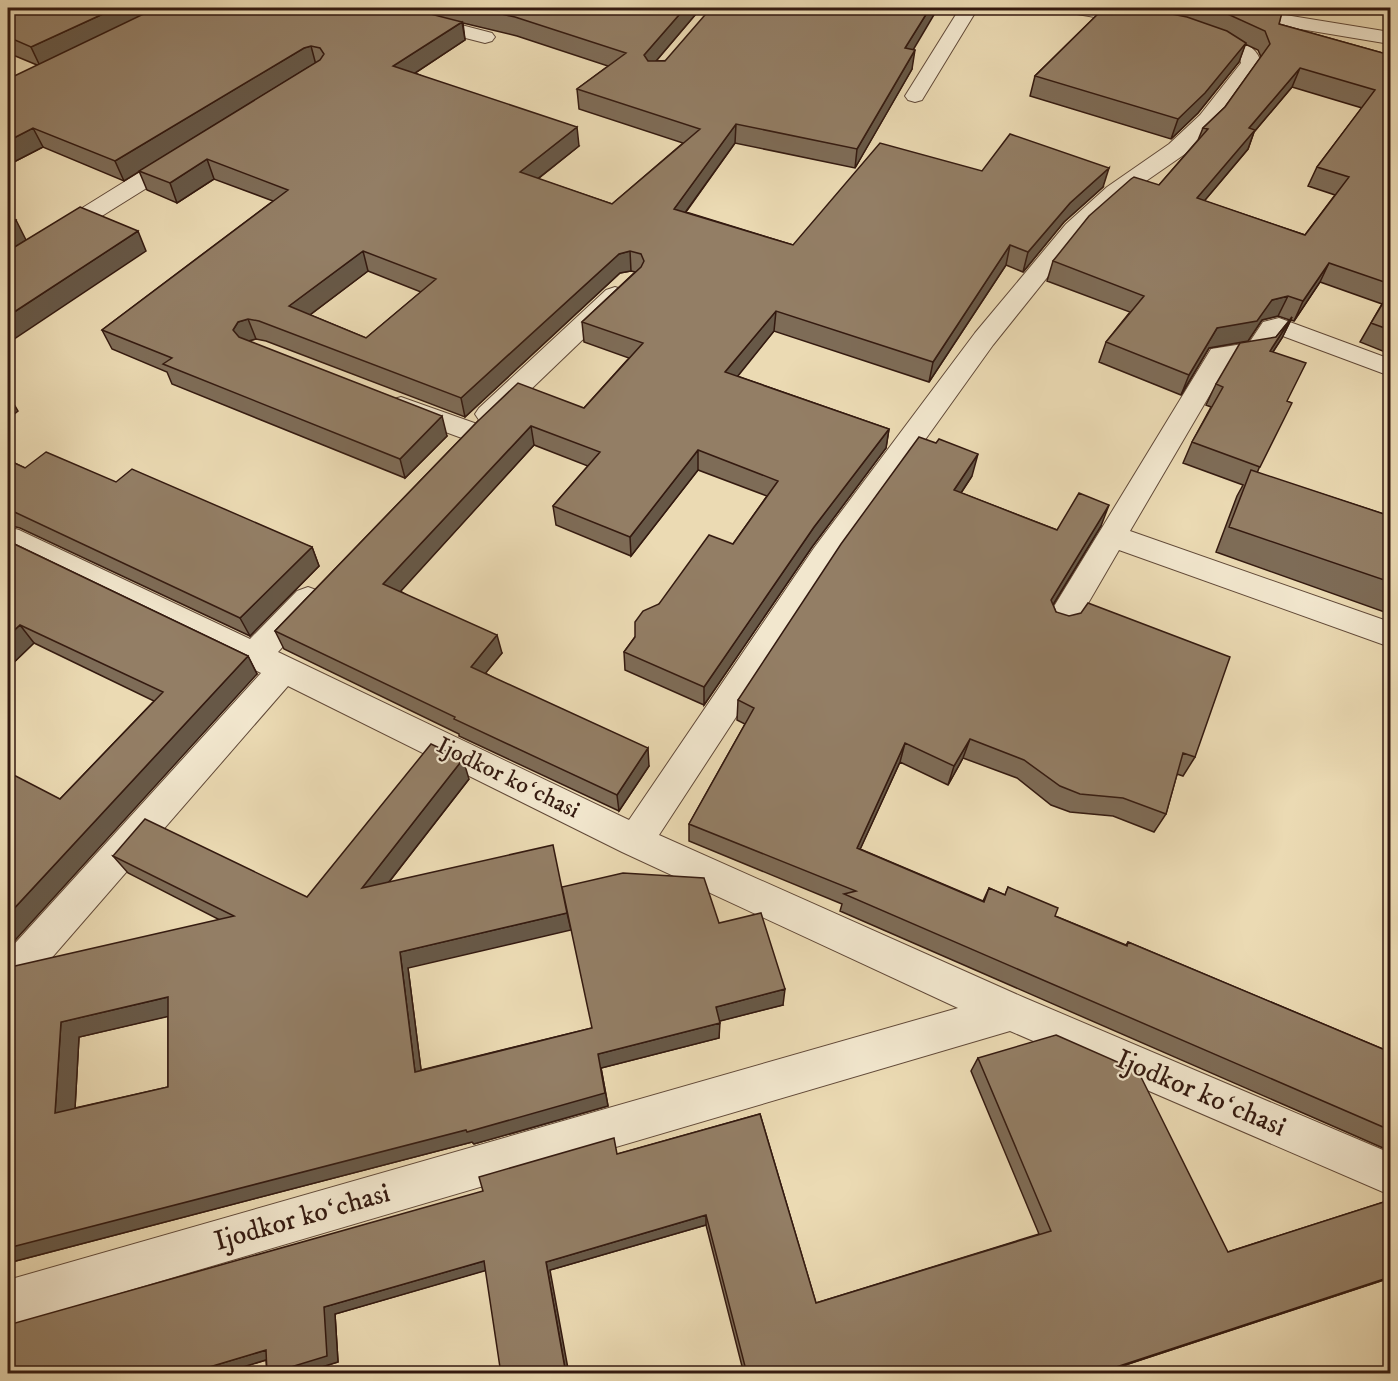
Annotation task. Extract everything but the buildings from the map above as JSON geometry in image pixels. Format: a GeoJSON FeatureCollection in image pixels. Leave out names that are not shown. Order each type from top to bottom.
{"type":"FeatureCollection","features":[{"type":"Feature","properties":{"kind":"street"},"geometry":{"type":"LineString","coordinates":[[416,8],[405,15],[406,17],[485,37]]}},
{"type":"Feature","properties":{"kind":"street"},"geometry":{"type":"LineString","coordinates":[[915,96],[969,8]]}},
{"type":"Feature","properties":{"kind":"street"},"geometry":{"type":"LineString","coordinates":[[635,841],[825,555],[984,339],[1074,229],[1114,192],[1176,149],[1208,120],[1251,63],[1250,56],[1228,42],[1171,27],[1077,8]]}},
{"type":"Feature","properties":{"kind":"street"},"geometry":{"type":"LineString","coordinates":[[1211,8],[1390,38]]}},
{"type":"Feature","properties":{"kind":"street"},"geometry":{"type":"LineString","coordinates":[[8,264],[197,147]]}},
{"type":"Feature","properties":{"kind":"street"},"geometry":{"type":"LineString","coordinates":[[374,395],[461,441],[632,280]]}},
{"type":"Feature","properties":{"kind":"street"},"geometry":{"type":"LineString","coordinates":[[1061,622],[1220,355],[1257,350],[1272,328],[1279,326],[1390,368]]}},
{"type":"Feature","properties":{"kind":"street"},"geometry":{"type":"LineString","coordinates":[[1112,536],[1390,636]]}},
{"type":"Feature","properties":{"kind":"street","name":"Ijodkor koʻchasi"},"geometry":{"type":"LineString","coordinates":[[8,538],[635,841],[1011,1012],[1390,1174]]}},
{"type":"Feature","properties":{"kind":"street"},"geometry":{"type":"LineString","coordinates":[[8,979],[268,662],[328,578]]}},
{"type":"Feature","properties":{"kind":"street","name":"Ijodkor koʻchasi"},"geometry":{"type":"LineString","coordinates":[[8,1303],[1011,1012]]}}]}
